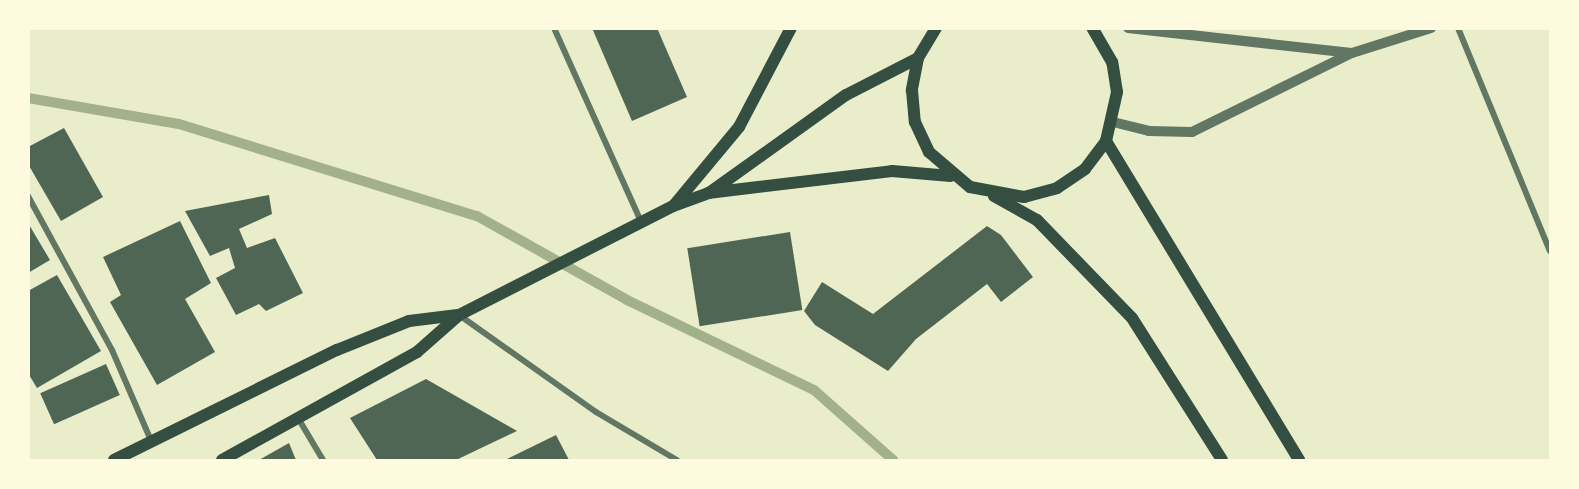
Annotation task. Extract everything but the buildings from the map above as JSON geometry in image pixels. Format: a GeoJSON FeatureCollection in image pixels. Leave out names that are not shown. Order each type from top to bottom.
{"type":"FeatureCollection","features":[{"type":"Feature","properties":{"kind":"main road"},"geometry":{"type":"LineString","coordinates":[[673,206],[739,127],[791,28]]}},
{"type":"Feature","properties":{"kind":"main road"},"geometry":{"type":"LineString","coordinates":[[990,194],[1024,197],[1057,188],[1085,169],[1106,141],[1113,122],[1117,92],[1112,62],[1092,28]]}},
{"type":"Feature","properties":{"kind":"main road"},"geometry":{"type":"LineString","coordinates":[[930,31],[918,57],[912,90],[915,122],[929,152],[951,176]]}},
{"type":"Feature","properties":{"kind":"main road"},"geometry":{"type":"LineString","coordinates":[[708,193],[846,95],[918,57]]}},
{"type":"Feature","properties":{"kind":"main road"},"geometry":{"type":"LineString","coordinates":[[1106,141],[1299,460]]}},
{"type":"Feature","properties":{"kind":"main road"},"geometry":{"type":"LineString","coordinates":[[222,460],[417,352],[459,315],[673,206],[708,193],[892,171],[951,176],[1037,220],[1132,318],[1222,460]]}},
{"type":"Feature","properties":{"kind":"main road"},"geometry":{"type":"LineString","coordinates":[[114,460],[153,443],[337,350],[409,321],[459,315]]}},
{"type":"Feature","properties":{"kind":"street"},"geometry":{"type":"LineString","coordinates":[[554,28],[641,222]]}},
{"type":"Feature","properties":{"kind":"street"},"geometry":{"type":"LineString","coordinates":[[1128,28],[1352,53]]}},
{"type":"Feature","properties":{"kind":"street"},"geometry":{"type":"LineString","coordinates":[[1113,122],[1149,131],[1192,132],[1352,53],[1431,28]]}},
{"type":"Feature","properties":{"kind":"street"},"geometry":{"type":"LineString","coordinates":[[1458,28],[1551,251]]}},
{"type":"Feature","properties":{"kind":"street"},"geometry":{"type":"LineString","coordinates":[[28,196],[112,350],[153,443]]}},
{"type":"Feature","properties":{"kind":"street"},"geometry":{"type":"LineString","coordinates":[[459,315],[597,412],[677,460]]}},
{"type":"Feature","properties":{"kind":"street"},"geometry":{"type":"LineString","coordinates":[[298,418],[323,460]]}},
{"type":"Feature","properties":{"kind":"waterway"},"geometry":{"type":"LineString","coordinates":[[28,98],[179,124],[477,216],[627,300],[814,390],[893,460]]}}]}
